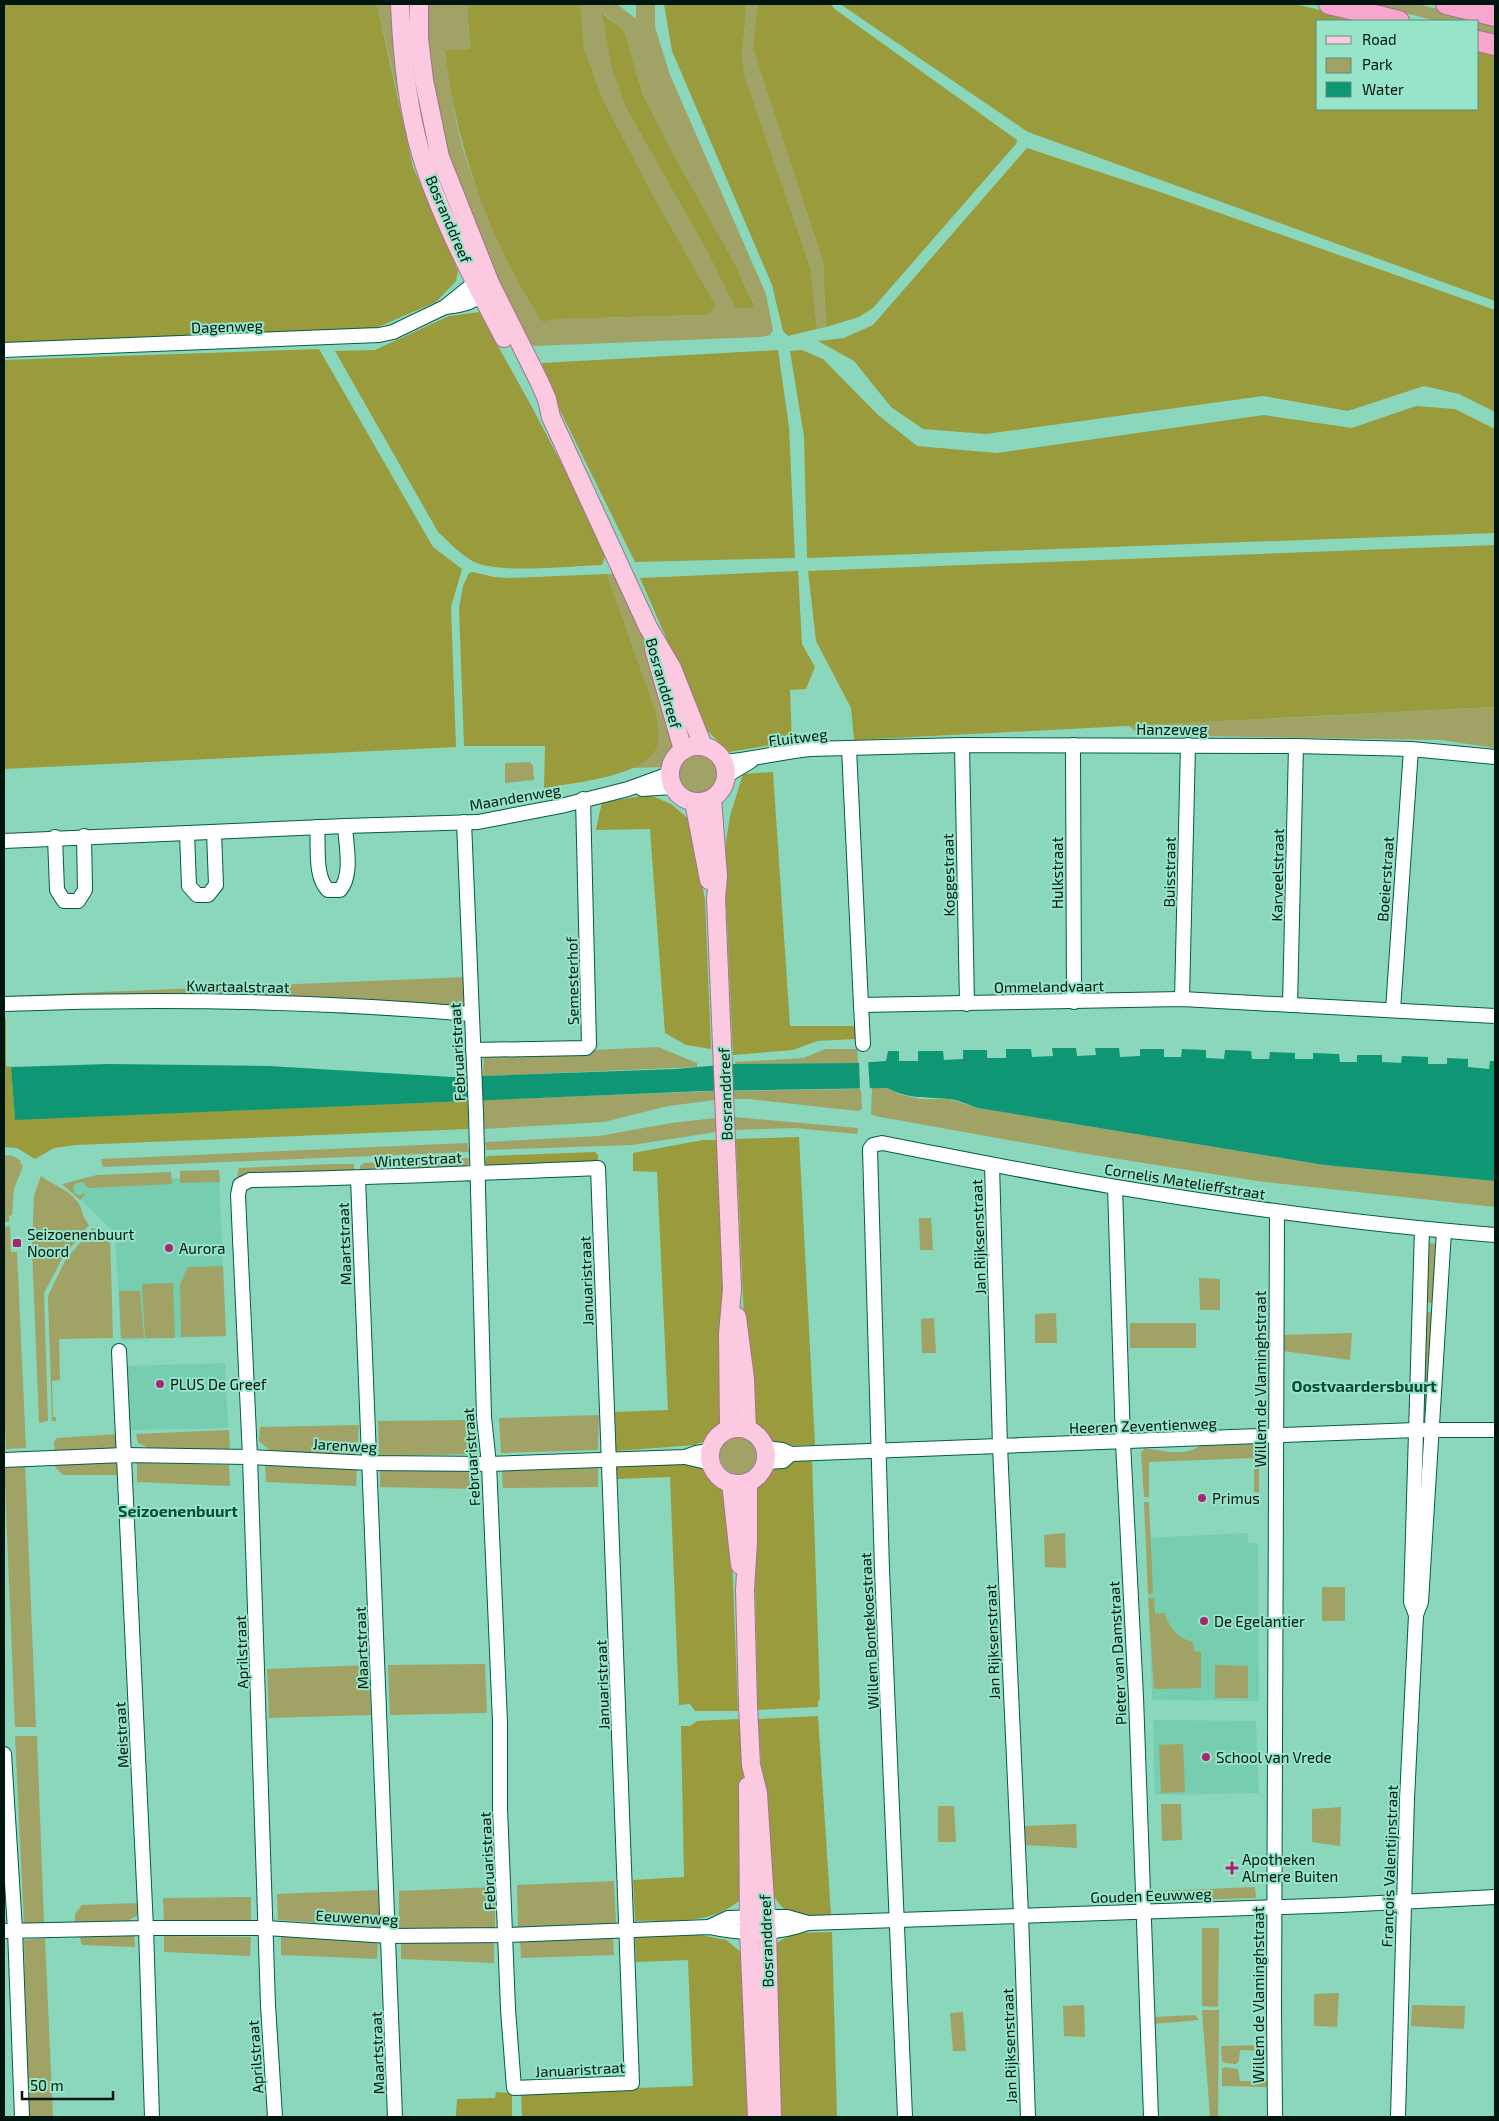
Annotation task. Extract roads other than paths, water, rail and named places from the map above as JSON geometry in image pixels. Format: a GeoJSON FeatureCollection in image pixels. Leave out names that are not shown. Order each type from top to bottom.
{"type":"FeatureCollection","features":[{"type":"Feature","properties":{"kind":"highway"},"geometry":{"type":"LineString","coordinates":[[1329,4],[1395,20]]}},
{"type":"Feature","properties":{"kind":"highway"},"geometry":{"type":"LineString","coordinates":[[1446,4],[1495,16]]}},
{"type":"Feature","properties":{"kind":"highway"},"geometry":{"type":"LineString","coordinates":[[1479,41],[1495,45]]}},
{"type":"Feature","properties":{"kind":"main road","name":"Bosranddreef"},"geometry":{"type":"LineString","coordinates":[[400,4],[407,84],[421,154],[444,215],[483,287],[536,398],[551,417],[628,580],[648,627],[683,750]]}},
{"type":"Feature","properties":{"kind":"main road","name":"Bosranddreef"},"geometry":{"type":"LineString","coordinates":[[419,4],[419,38],[424,80],[440,157],[483,287]]}},
{"type":"Feature","properties":{"kind":"main road","name":"Bosranddreef"},"geometry":{"type":"LineString","coordinates":[[648,627],[672,668],[703,746]]}},
{"type":"Feature","properties":{"kind":"main road"},"geometry":{"type":"LineString","coordinates":[[703,746],[718,754],[725,769],[724,785],[712,799],[694,802],[685,799],[671,781],[671,764],[683,750],[703,746]]}},
{"type":"Feature","properties":{"kind":"main road","name":"Bosranddreef"},"geometry":{"type":"LineString","coordinates":[[712,799],[718,876],[716,899],[728,1151],[732,1289],[745,1379],[738,1429]]}},
{"type":"Feature","properties":{"kind":"main road","name":"Bosranddreef"},"geometry":{"type":"LineString","coordinates":[[694,802],[708,876],[716,899]]}},
{"type":"Feature","properties":{"kind":"main road"},"geometry":{"type":"LineString","coordinates":[[738,1429],[755,1433],[762,1440],[766,1455],[762,1471],[756,1478],[740,1483],[722,1479],[715,1472],[711,1457],[714,1442],[720,1434],[738,1429]]}},
{"type":"Feature","properties":{"kind":"main road","name":"Bosranddreef"},"geometry":{"type":"LineString","coordinates":[[740,1483],[736,1544],[745,1590],[751,1766],[758,1793],[757,2117]]}},
{"type":"Feature","properties":{"kind":"main road","name":"Bosranddreef"},"geometry":{"type":"LineString","coordinates":[[758,1925],[772,2117]]}},
{"type":"Feature","properties":{"kind":"street","name":"Dagenweg"},"geometry":{"type":"LineString","coordinates":[[4,350],[379,336],[393,332],[445,307],[469,286],[483,287]]}},
{"type":"Feature","properties":{"kind":"street","name":"Hanzeweg"},"geometry":{"type":"LineString","coordinates":[[849,748],[962,745],[1296,746],[1411,749],[1495,757]]}},
{"type":"Feature","properties":{"kind":"street","name":"Koggestraat"},"geometry":{"type":"LineString","coordinates":[[962,745],[967,1004]]}},
{"type":"Feature","properties":{"kind":"street","name":"Hulkstraat"},"geometry":{"type":"LineString","coordinates":[[1073,745],[1074,1002]]}},
{"type":"Feature","properties":{"kind":"street","name":"Buisstraat"},"geometry":{"type":"LineString","coordinates":[[1182,999],[1188,745]]}},
{"type":"Feature","properties":{"kind":"street","name":"Karveelstraat"},"geometry":{"type":"LineString","coordinates":[[1290,1005],[1296,746]]}},
{"type":"Feature","properties":{"kind":"street","name":"Fluitweg"},"geometry":{"type":"LineString","coordinates":[[725,769],[752,760],[795,751],[849,748]]}},
{"type":"Feature","properties":{"kind":"street"},"geometry":{"type":"LineString","coordinates":[[849,748],[863,1044]]}},
{"type":"Feature","properties":{"kind":"street","name":"Boeierstraat"},"geometry":{"type":"LineString","coordinates":[[1392,1010],[1411,749]]}},
{"type":"Feature","properties":{"kind":"street","name":"Maandenweg"},"geometry":{"type":"LineString","coordinates":[[4,841],[55,837],[478,822],[552,808],[583,799],[671,781]]}},
{"type":"Feature","properties":{"kind":"street","name":"Semesterhof"},"geometry":{"type":"LineString","coordinates":[[473,1056],[586,1048],[589,1045],[583,799]]}},
{"type":"Feature","properties":{"kind":"street","name":"Februaristraat"},"geometry":{"type":"LineString","coordinates":[[464,822],[476,1113],[484,1417],[489,1464],[508,2009],[514,2088]]}},
{"type":"Feature","properties":{"kind":"street"},"geometry":{"type":"LineString","coordinates":[[317,827],[322,884],[328,890],[340,890],[345,884],[347,876],[345,826]]}},
{"type":"Feature","properties":{"kind":"street"},"geometry":{"type":"LineString","coordinates":[[187,833],[189,886],[197,895],[208,895],[216,885],[214,832]]}},
{"type":"Feature","properties":{"kind":"street"},"geometry":{"type":"LineString","coordinates":[[55,837],[57,890],[59,896],[64,901],[78,901],[85,890],[84,836]]}},
{"type":"Feature","properties":{"kind":"street","name":"Ommelandvaart"},"geometry":{"type":"LineString","coordinates":[[861,1005],[1182,999],[1495,1016]]}},
{"type":"Feature","properties":{"kind":"street","name":"Kwartaalstraat"},"geometry":{"type":"LineString","coordinates":[[4,1004],[205,1001],[282,1003],[471,1014]]}},
{"type":"Feature","properties":{"kind":"street","name":"Cornelis Matelieffstraat"},"geometry":{"type":"LineString","coordinates":[[873,1145],[882,1143],[1115,1187],[1277,1212],[1422,1229],[1495,1235]]}},
{"type":"Feature","properties":{"kind":"street","name":"Willem Bontekoestraat"},"geometry":{"type":"LineString","coordinates":[[873,1145],[868,1154],[905,2117]]}},
{"type":"Feature","properties":{"kind":"street","name":"Jan Rijksenstraat"},"geometry":{"type":"LineString","coordinates":[[992,1165],[1000,1446],[1028,2117]]}},
{"type":"Feature","properties":{"kind":"street","name":"Winterstraat"},"geometry":{"type":"LineString","coordinates":[[240,1185],[250,1180],[358,1178],[598,1168]]}},
{"type":"Feature","properties":{"kind":"street","name":"Januaristraat"},"geometry":{"type":"LineString","coordinates":[[514,2088],[632,2083],[598,1168]]}},
{"type":"Feature","properties":{"kind":"street","name":"Maartstraat"},"geometry":{"type":"LineString","coordinates":[[358,1178],[395,2117]]}},
{"type":"Feature","properties":{"kind":"street","name":"Aprilstraat"},"geometry":{"type":"LineString","coordinates":[[240,1185],[238,1190],[239,1240],[250,1457],[268,2005],[275,2117]]}},
{"type":"Feature","properties":{"kind":"street","name":"Pieter van Damstraat"},"geometry":{"type":"LineString","coordinates":[[1115,1187],[1123,1442],[1144,1912],[1151,2117]]}},
{"type":"Feature","properties":{"kind":"street","name":"Willem de Vlaminghstraat"},"geometry":{"type":"LineString","coordinates":[[1275,2117],[1277,1212]]}},
{"type":"Feature","properties":{"kind":"street","name":"François Valentijnstraat"},"geometry":{"type":"LineString","coordinates":[[1416,1615],[1411,1602],[1422,1229]]}},
{"type":"Feature","properties":{"kind":"street","name":"François Valentijnstraat"},"geometry":{"type":"LineString","coordinates":[[1398,2117],[1404,1901],[1416,1615],[1421,1602],[1444,1231]]}},
{"type":"Feature","properties":{"kind":"street"},"geometry":{"type":"LineString","coordinates":[[1420,1306],[1439,1308]]}},
{"type":"Feature","properties":{"kind":"street","name":"Meistraat"},"geometry":{"type":"LineString","coordinates":[[118,1351],[146,1928],[152,2117]]}},
{"type":"Feature","properties":{"kind":"street","name":"Heeren Zeventienweg"},"geometry":{"type":"LineString","coordinates":[[766,1455],[782,1450],[792,1454],[1416,1430],[1495,1430]]}},
{"type":"Feature","properties":{"kind":"street","name":"Jarenweg"},"geometry":{"type":"LineString","coordinates":[[4,1460],[124,1455],[250,1457],[370,1463],[489,1464],[685,1457],[696,1452],[711,1457]]}},
{"type":"Feature","properties":{"kind":"street"},"geometry":{"type":"LineString","coordinates":[[4,1754],[10,1931],[22,2117]]}},
{"type":"Feature","properties":{"kind":"street","name":"Gouden Eeuwweg"},"geometry":{"type":"LineString","coordinates":[[758,1925],[787,1917],[808,1923],[1144,1912],[1495,1897]]}},
{"type":"Feature","properties":{"kind":"street","name":"Eeuwenweg"},"geometry":{"type":"LineString","coordinates":[[10,1931],[266,1928],[388,1936],[626,1932],[709,1927],[728,1931],[758,1925]]}},
{"type":"Feature","properties":{"kind":"water"},"geometry":{"type":"Polygon","coordinates":[[[1052,1048],[1076,1048],[1077,1056],[1096,1055],[1095,1048],[1119,1048],[1120,1057],[1140,1056],[1140,1049],[1164,1049],[1164,1057],[1181,1057],[1182,1049],[1206,1050],[1206,1058],[1224,1059],[1225,1050],[1251,1051],[1252,1059],[1269,1059],[1270,1052],[1295,1053],[1295,1059],[1313,1059],[1313,1053],[1339,1054],[1340,1062],[1357,1062],[1357,1055],[1382,1055],[1382,1062],[1401,1063],[1402,1056],[1428,1057],[1428,1064],[1447,1064],[1447,1058],[1468,1059],[1468,1067],[1489,1069],[1490,1061],[1495,1061],[1495,1181],[1324,1165],[978,1108],[955,1100],[910,1096],[887,1088],[703,1091],[15,1120],[11,1067],[109,1064],[269,1066],[452,1077],[675,1069],[733,1064],[857,1063],[886,1061],[888,1051],[899,1051],[899,1061],[918,1061],[918,1051],[943,1051],[944,1060],[963,1059],[963,1050],[987,1050],[987,1058],[1006,1058],[1006,1049],[1031,1049],[1032,1057],[1053,1056],[1052,1048]]]}},
{"type":"Feature","properties":{"kind":"place","name":"Seizoenenbuurt Noord"},"geometry":{"type":"Point","coordinates":[17,1243]}},
{"type":"Feature","properties":{"kind":"place","name":"Aurora"},"geometry":{"type":"Point","coordinates":[169,1248]}},
{"type":"Feature","properties":{"kind":"place","name":"PLUS De Greef"},"geometry":{"type":"Point","coordinates":[160,1384]}},
{"type":"Feature","properties":{"kind":"place","name":"Primus"},"geometry":{"type":"Point","coordinates":[1202,1498]}},
{"type":"Feature","properties":{"kind":"place","name":"De Egelantier"},"geometry":{"type":"Point","coordinates":[1204,1621]}},
{"type":"Feature","properties":{"kind":"place","name":"School van Vrede"},"geometry":{"type":"Point","coordinates":[1206,1757]}},
{"type":"Feature","properties":{"kind":"place","name":"Apotheken Almere Buiten"},"geometry":{"type":"Point","coordinates":[1232,1868]}},
{"type":"Feature","properties":{"kind":"district","name":"Oostvaardersbuurt"},"geometry":{"type":"Point","coordinates":[1364,1385]}},
{"type":"Feature","properties":{"kind":"district","name":"Seizoenenbuurt"},"geometry":{"type":"Point","coordinates":[178,1510]}}]}
